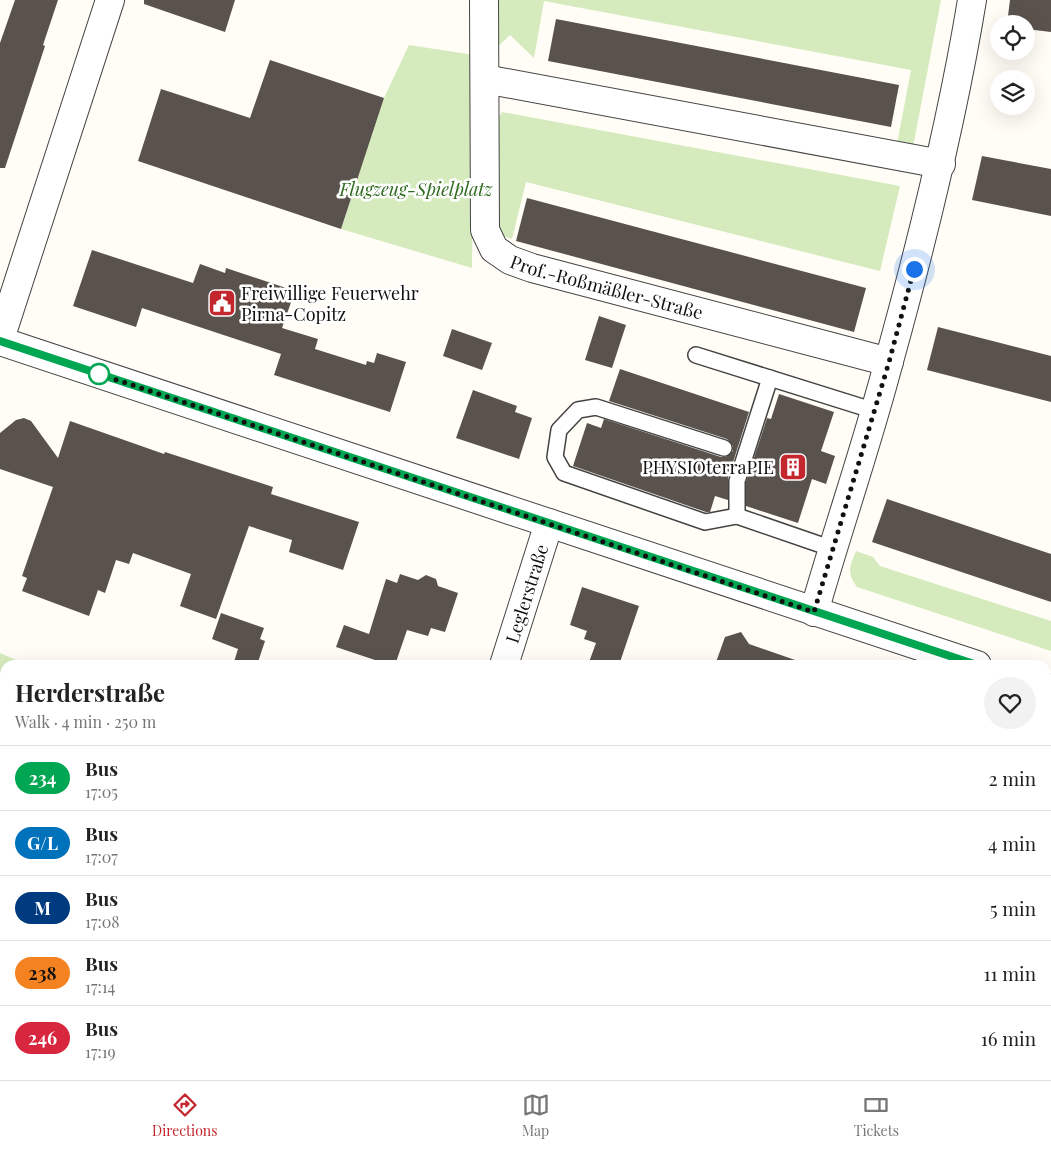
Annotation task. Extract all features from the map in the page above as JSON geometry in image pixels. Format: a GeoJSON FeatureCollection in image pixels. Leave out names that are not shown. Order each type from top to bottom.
{"type":"FeatureCollection","features":[{"type":"Feature","properties":{"kind":"street"},"geometry":{"type":"LineString","coordinates":[[110,0],[0,340],[962,660]]}},
{"type":"Feature","properties":{"kind":"street","name":"Prof.-Roßmäßler-Straße"},"geometry":{"type":"LineString","coordinates":[[484,0],[485,230],[494,249],[510,260],[532,268],[889,362]]}},
{"type":"Feature","properties":{"kind":"street"},"geometry":{"type":"LineString","coordinates":[[814,612],[889,362],[941,164],[961,68],[972,0]]}},
{"type":"Feature","properties":{"kind":"street"},"geometry":{"type":"LineString","coordinates":[[485,79],[941,164]]}},
{"type":"Feature","properties":{"kind":"street","name":"Leglerstraße"},"geometry":{"type":"LineString","coordinates":[[506,660],[549,523]]}},
{"type":"Feature","properties":{"kind":"lane"},"geometry":{"type":"LineString","coordinates":[[696,355],[874,411]]}},
{"type":"Feature","properties":{"kind":"lane"},"geometry":{"type":"LineString","coordinates":[[737,516],[737,481],[770,378]]}},
{"type":"Feature","properties":{"kind":"lane"},"geometry":{"type":"LineString","coordinates":[[724,448],[596,408],[578,410],[559,430],[555,457],[564,473],[705,522],[737,516],[833,549]]}},
{"type":"Feature","properties":{"kind":"green space"},"geometry":{"type":"Polygon","coordinates":[[[491,0],[941,0],[913,147],[897,144],[911,70],[544,1],[534,58],[510,35],[492,52],[491,0]]]}},
{"type":"Feature","properties":{"kind":"green space","name":"Flugzeug-Spielplatz"},"geometry":{"type":"Polygon","coordinates":[[[409,45],[474,55],[472,268],[341,229],[384,98],[409,45]]]}},
{"type":"Feature","properties":{"kind":"green space"},"geometry":{"type":"Polygon","coordinates":[[[502,112],[900,186],[880,271],[526,182],[512,239],[490,231],[493,126],[502,112]]]}},
{"type":"Feature","properties":{"kind":"green space"},"geometry":{"type":"Polygon","coordinates":[[[856,551],[873,557],[880,566],[1051,621],[1051,651],[857,587],[850,573],[856,551]]]}},
{"type":"Feature","properties":{"kind":"green space"},"geometry":{"type":"Polygon","coordinates":[[[0,653],[16,660],[0,660],[0,653]]]}},
{"type":"Feature","properties":{"kind":"building"},"geometry":{"type":"Polygon","coordinates":[[[15,0],[58,0],[5,168],[0,168],[0,43],[15,0]]]}},
{"type":"Feature","properties":{"kind":"building"},"geometry":{"type":"Polygon","coordinates":[[[144,0],[235,0],[225,32],[144,4],[144,0]]]}},
{"type":"Feature","properties":{"kind":"building"},"geometry":{"type":"Polygon","coordinates":[[[1010,0],[1051,0],[1051,32],[1035,30],[1035,15],[1008,15],[1010,0]]]}},
{"type":"Feature","properties":{"kind":"building"},"geometry":{"type":"Polygon","coordinates":[[[556,19],[899,85],[891,127],[548,61],[556,19]]]}},
{"type":"Feature","properties":{"kind":"building"},"geometry":{"type":"Polygon","coordinates":[[[270,60],[384,98],[341,229],[138,161],[161,89],[250,118],[270,60]]]}},
{"type":"Feature","properties":{"kind":"building"},"geometry":{"type":"Polygon","coordinates":[[[982,156],[1051,169],[1051,216],[972,200],[982,156]]]}},
{"type":"Feature","properties":{"kind":"building"},"geometry":{"type":"Polygon","coordinates":[[[527,198],[866,288],[854,332],[516,241],[527,198]]]}},
{"type":"Feature","properties":{"kind":"building"},"geometry":{"type":"Polygon","coordinates":[[[92,250],[193,283],[200,264],[225,273],[226,268],[295,291],[282,328],[318,339],[315,349],[366,365],[367,361],[374,363],[377,353],[406,362],[390,412],[274,375],[281,354],[142,308],[136,327],[73,306],[92,250]]]}},
{"type":"Feature","properties":{"kind":"building"},"geometry":{"type":"Polygon","coordinates":[[[599,316],[626,325],[612,368],[585,360],[599,316]]]}},
{"type":"Feature","properties":{"kind":"building"},"geometry":{"type":"Polygon","coordinates":[[[938,327],[1051,356],[1051,402],[927,370],[938,327]]]}},
{"type":"Feature","properties":{"kind":"building"},"geometry":{"type":"Polygon","coordinates":[[[452,329],[492,343],[482,370],[443,356],[452,329]]]}},
{"type":"Feature","properties":{"kind":"building"},"geometry":{"type":"Polygon","coordinates":[[[620,369],[749,412],[728,478],[728,500],[715,496],[710,512],[706,512],[573,466],[587,423],[601,428],[604,419],[721,457],[726,457],[733,451],[733,446],[727,439],[609,401],[620,369]]]}},
{"type":"Feature","properties":{"kind":"building"},"geometry":{"type":"Polygon","coordinates":[[[473,390],[517,406],[515,412],[532,418],[519,459],[456,438],[473,390]]]}},
{"type":"Feature","properties":{"kind":"building","name":"PHYSIOterraPIE"},"geometry":{"type":"Polygon","coordinates":[[[779,394],[834,412],[821,451],[835,456],[826,484],[812,479],[798,523],[746,506],[746,482],[767,418],[771,419],[779,394]]]}},
{"type":"Feature","properties":{"kind":"building"},"geometry":{"type":"Polygon","coordinates":[[[24,418],[31,421],[58,458],[70,421],[164,454],[165,452],[273,487],[271,494],[359,522],[343,570],[289,552],[292,540],[249,526],[216,619],[180,606],[191,574],[133,553],[129,564],[116,560],[105,593],[98,590],[89,616],[22,591],[27,578],[22,576],[53,487],[0,469],[0,433],[16,420],[24,418]]]}},
{"type":"Feature","properties":{"kind":"building"},"geometry":{"type":"Polygon","coordinates":[[[887,499],[1051,554],[1051,602],[872,542],[887,499]]]}},
{"type":"Feature","properties":{"kind":"building"},"geometry":{"type":"Polygon","coordinates":[[[400,574],[418,580],[426,575],[436,579],[438,586],[458,593],[445,632],[431,628],[428,636],[407,630],[397,660],[375,660],[336,647],[344,625],[369,634],[386,579],[397,583],[400,574]]]}},
{"type":"Feature","properties":{"kind":"building"},"geometry":{"type":"Polygon","coordinates":[[[582,587],[639,606],[621,660],[590,660],[596,643],[584,639],[587,631],[570,625],[582,587]]]}},
{"type":"Feature","properties":{"kind":"building"},"geometry":{"type":"Polygon","coordinates":[[[221,613],[264,628],[260,639],[265,641],[259,660],[235,660],[238,649],[212,639],[221,613]]]}},
{"type":"Feature","properties":{"kind":"building"},"geometry":{"type":"Polygon","coordinates":[[[741,632],[749,644],[795,660],[717,660],[725,637],[741,632]]]}},
{"type":"Feature","properties":{"kind":"bus line","name":"234"},"geometry":{"type":"LineString","coordinates":[[0,341],[962,660]]}},
{"type":"Feature","properties":{"kind":"place","name":"Freiwillige Feuerwehr Pirna-Copitz"},"geometry":{"type":"Point","coordinates":[222,303]}},
{"type":"Feature","properties":{"kind":"place","name":"PHYSIOterraPIE"},"geometry":{"type":"Point","coordinates":[793,467]}},
{"type":"Feature","properties":{"kind":"route"},"geometry":{"type":"LineString","coordinates":[[99,374],[814,612],[889,362],[914,269]]}}]}
